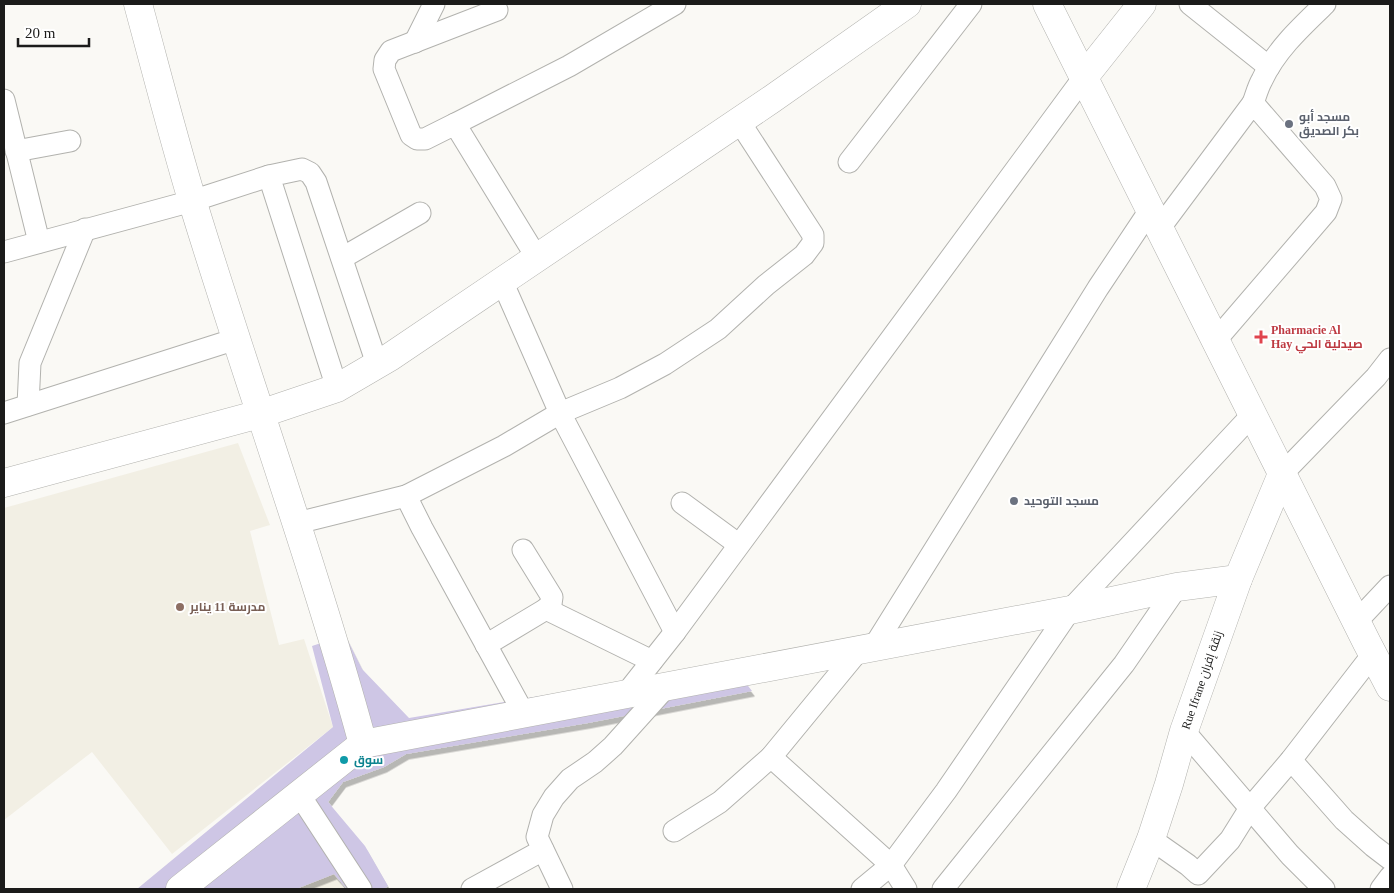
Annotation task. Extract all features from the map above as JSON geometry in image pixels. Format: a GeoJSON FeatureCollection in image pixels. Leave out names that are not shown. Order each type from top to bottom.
{"type":"FeatureCollection","features":[{"type":"Feature","properties":{"kind":"street"},"geometry":{"type":"LineString","coordinates":[[138,4],[192,201],[260,414],[298,524],[364,744]]}},
{"type":"Feature","properties":{"kind":"street"},"geometry":{"type":"LineString","coordinates":[[415,42],[434,4]]}},
{"type":"Feature","properties":{"kind":"street"},"geometry":{"type":"LineString","coordinates":[[497,10],[391,51],[385,60],[384,69],[411,135],[417,140],[426,139],[570,66],[675,4]]}},
{"type":"Feature","properties":{"kind":"street"},"geometry":{"type":"LineString","coordinates":[[4,484],[260,414],[337,388],[390,357],[502,282],[740,121],[907,4]]}},
{"type":"Feature","properties":{"kind":"street"},"geometry":{"type":"LineString","coordinates":[[849,162],[971,4]]}},
{"type":"Feature","properties":{"kind":"street"},"geometry":{"type":"LineString","coordinates":[[1047,4],[1252,415],[1390,686]]}},
{"type":"Feature","properties":{"kind":"street"},"geometry":{"type":"LineString","coordinates":[[626,694],[675,632],[1084,77],[1142,4]]}},
{"type":"Feature","properties":{"kind":"street"},"geometry":{"type":"LineString","coordinates":[[1190,4],[1269,67]]}},
{"type":"Feature","properties":{"kind":"street"},"geometry":{"type":"LineString","coordinates":[[674,831],[720,802],[771,757],[866,649],[1098,288],[1253,103],[1262,80],[1279,52],[1294,34],[1325,4]]}},
{"type":"Feature","properties":{"kind":"street"},"geometry":{"type":"LineString","coordinates":[[4,100],[39,242]]}},
{"type":"Feature","properties":{"kind":"street"},"geometry":{"type":"LineString","coordinates":[[1216,340],[1326,212],[1331,199],[1325,186],[1253,103]]}},
{"type":"Feature","properties":{"kind":"street"},"geometry":{"type":"LineString","coordinates":[[298,524],[406,496],[504,446],[560,412],[620,388],[665,364],[718,329],[766,285],[804,255],[813,243],[812,235],[740,121]]}},
{"type":"Feature","properties":{"kind":"street"},"geometry":{"type":"LineString","coordinates":[[455,124],[536,258]]}},
{"type":"Feature","properties":{"kind":"street"},"geometry":{"type":"LineString","coordinates":[[16,151],[70,141]]}},
{"type":"Feature","properties":{"kind":"street"},"geometry":{"type":"LineString","coordinates":[[4,252],[192,201],[269,176],[302,169],[310,173],[316,182],[378,364]]}},
{"type":"Feature","properties":{"kind":"street"},"geometry":{"type":"LineString","coordinates":[[269,176],[337,388]]}},
{"type":"Feature","properties":{"kind":"street"},"geometry":{"type":"LineString","coordinates":[[342,258],[420,213]]}},
{"type":"Feature","properties":{"kind":"street"},"geometry":{"type":"LineString","coordinates":[[28,406],[30,363],[85,230]]}},
{"type":"Feature","properties":{"kind":"street"},"geometry":{"type":"LineString","coordinates":[[502,282],[560,412],[675,632]]}},
{"type":"Feature","properties":{"kind":"street"},"geometry":{"type":"LineString","coordinates":[[4,413],[236,339]]}},
{"type":"Feature","properties":{"kind":"street"},"geometry":{"type":"LineString","coordinates":[[1282,474],[1376,377],[1390,359]]}},
{"type":"Feature","properties":{"kind":"street"},"geometry":{"type":"LineString","coordinates":[[862,889],[891,865],[946,791],[1070,610],[1252,415]]}},
{"type":"Feature","properties":{"kind":"street","name":"Rue Ifrane زنقة إفران"},"geometry":{"type":"LineString","coordinates":[[1132,889],[1169,784],[1184,730],[1238,579],[1282,474]]}},
{"type":"Feature","properties":{"kind":"street"},"geometry":{"type":"LineString","coordinates":[[406,496],[524,714]]}},
{"type":"Feature","properties":{"kind":"street"},"geometry":{"type":"LineString","coordinates":[[682,503],[738,544]]}},
{"type":"Feature","properties":{"kind":"street"},"geometry":{"type":"LineString","coordinates":[[486,645],[546,610],[551,604],[552,597],[524,550]]}},
{"type":"Feature","properties":{"kind":"street"},"geometry":{"type":"LineString","coordinates":[[180,889],[364,744],[1070,610],[1177,587],[1238,579]]}},
{"type":"Feature","properties":{"kind":"street"},"geometry":{"type":"LineString","coordinates":[[1356,621],[1390,586]]}},
{"type":"Feature","properties":{"kind":"street"},"geometry":{"type":"LineString","coordinates":[[944,889],[1124,664],[1177,587]]}},
{"type":"Feature","properties":{"kind":"street"},"geometry":{"type":"LineString","coordinates":[[546,610],[652,661]]}},
{"type":"Feature","properties":{"kind":"street"},"geometry":{"type":"LineString","coordinates":[[1151,838],[1188,865],[1204,882],[1250,808],[1291,760],[1373,654]]}},
{"type":"Feature","properties":{"kind":"street"},"geometry":{"type":"LineString","coordinates":[[562,889],[537,837],[543,815],[554,797],[570,779],[596,762],[613,746],[667,686]]}},
{"type":"Feature","properties":{"kind":"street"},"geometry":{"type":"LineString","coordinates":[[1184,730],[1290,855],[1324,889]]}},
{"type":"Feature","properties":{"kind":"street"},"geometry":{"type":"LineString","coordinates":[[771,757],[891,865],[906,889]]}},
{"type":"Feature","properties":{"kind":"street"},"geometry":{"type":"LineString","coordinates":[[1291,760],[1344,820],[1390,859]]}},
{"type":"Feature","properties":{"kind":"street"},"geometry":{"type":"LineString","coordinates":[[299,794],[361,889]]}},
{"type":"Feature","properties":{"kind":"street"},"geometry":{"type":"LineString","coordinates":[[472,889],[544,850]]}},
{"type":"Feature","properties":{"kind":"street"},"geometry":{"type":"LineString","coordinates":[[1381,889],[1390,877]]}},
{"type":"Feature","properties":{"kind":"shaded area"},"geometry":{"type":"Polygon","coordinates":[[[238,443],[270,525],[250,531],[279,645],[304,639],[333,727],[172,854],[92,752],[4,820],[4,508],[238,443]]]}},
{"type":"Feature","properties":{"kind":"shaded area"},"geometry":{"type":"Polygon","coordinates":[[[334,874],[344,889],[296,889],[334,874]]]}},
{"type":"Feature","properties":{"kind":"building","name":"سوق"},"geometry":{"type":"Polygon","coordinates":[[[345,635],[362,669],[409,718],[731,664],[752,691],[588,723],[406,754],[384,767],[343,782],[328,802],[365,846],[388,886],[384,889],[347,889],[334,874],[296,889],[137,889],[333,727],[312,646],[345,635]]]}},
{"type":"Feature","properties":{"kind":"place","name":"مسجد أبو بكر الصديق"},"geometry":{"type":"Point","coordinates":[1289,124]}},
{"type":"Feature","properties":{"kind":"place","name":"Pharmacie Al Hay صيدلية الحي"},"geometry":{"type":"Point","coordinates":[1261,337]}},
{"type":"Feature","properties":{"kind":"place","name":"مسجد التوحيد"},"geometry":{"type":"Point","coordinates":[1014,501]}},
{"type":"Feature","properties":{"kind":"place","name":"مدرسة 11 يناير"},"geometry":{"type":"Point","coordinates":[180,607]}},
{"type":"Feature","properties":{"kind":"place","name":"سوق"},"geometry":{"type":"Point","coordinates":[344,760]}}]}
